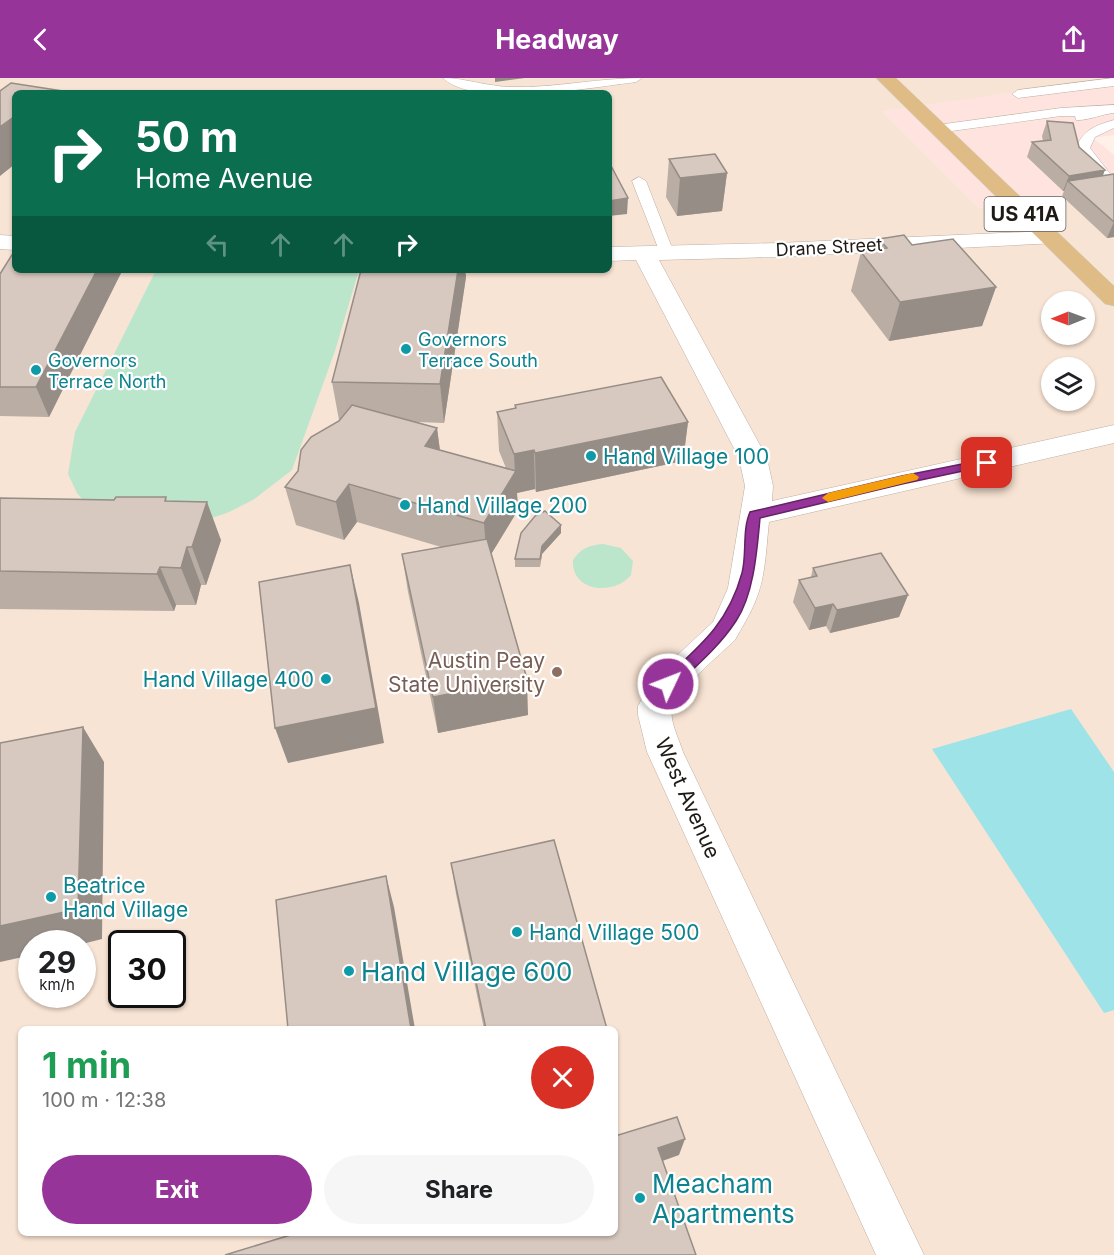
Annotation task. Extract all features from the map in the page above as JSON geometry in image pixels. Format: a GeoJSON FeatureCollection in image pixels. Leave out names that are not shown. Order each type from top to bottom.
{"type":"FeatureCollection","features":[{"type":"Feature","properties":{"kind":"main road","name":"US 41A"},"geometry":{"type":"LineString","coordinates":[[885,78],[1114,299]]}},
{"type":"Feature","properties":{"kind":"street","name":"Drane Street"},"geometry":{"type":"LineString","coordinates":[[612,254],[1049,238]]}},
{"type":"Feature","properties":{"kind":"street","name":"West Avenue"},"geometry":{"type":"LineString","coordinates":[[655,254],[753,458],[759,486],[748,572],[736,609],[724,630],[668,684],[655,706],[656,726],[679,783],[900,1255]]}},
{"type":"Feature","properties":{"kind":"street"},"geometry":{"type":"LineString","coordinates":[[754,515],[1114,434]]}},
{"type":"Feature","properties":{"kind":"lane"},"geometry":{"type":"LineString","coordinates":[[449,78],[468,86],[507,90],[636,78]]}},
{"type":"Feature","properties":{"kind":"lane"},"geometry":{"type":"LineString","coordinates":[[1017,94],[1114,82]]}},
{"type":"Feature","properties":{"kind":"lane"},"geometry":{"type":"LineString","coordinates":[[937,129],[1060,112],[1114,109]]}},
{"type":"Feature","properties":{"kind":"lane"},"geometry":{"type":"LineString","coordinates":[[1070,123],[1092,112]]}},
{"type":"Feature","properties":{"kind":"lane"},"geometry":{"type":"LineString","coordinates":[[1110,181],[1089,159],[1083,148],[1085,140],[1091,133],[1114,124]]}},
{"type":"Feature","properties":{"kind":"lane"},"geometry":{"type":"LineString","coordinates":[[639,181],[655,254]]}},
{"type":"Feature","properties":{"kind":"shaded area","name":"Austin Peay State University"},"geometry":{"type":"Polygon","coordinates":[[[0,78],[1114,78],[882,111],[979,208],[1114,188],[1114,1255],[0,1255],[0,78]]]}},
{"type":"Feature","properties":{"kind":"shaded area"},"geometry":{"type":"Polygon","coordinates":[[[1114,78],[1114,135],[1093,138],[1114,155],[1114,188],[979,208],[881,110],[1114,78]]]}},
{"type":"Feature","properties":{"kind":"green space"},"geometry":{"type":"Polygon","coordinates":[[[154,273],[358,273],[335,351],[292,470],[253,500],[227,513],[193,524],[94,513],[77,493],[68,474],[75,432],[154,273]]]}},
{"type":"Feature","properties":{"kind":"green space"},"geometry":{"type":"Polygon","coordinates":[[[603,544],[621,548],[633,561],[631,575],[624,582],[605,588],[586,584],[579,579],[574,571],[573,560],[585,548],[603,544]]]}},
{"type":"Feature","properties":{"kind":"water"},"geometry":{"type":"Polygon","coordinates":[[[1071,709],[1114,772],[1114,1010],[1104,1013],[932,749],[1071,709]]]}},
{"type":"Feature","properties":{"kind":"building"},"geometry":{"type":"Polygon","coordinates":[[[11,83],[56,90],[12,90],[12,118],[0,127],[0,91],[11,83]]]}},
{"type":"Feature","properties":{"kind":"building"},"geometry":{"type":"Polygon","coordinates":[[[1047,121],[1073,123],[1079,147],[1105,170],[1069,176],[1032,142],[1051,140],[1047,121]]]}},
{"type":"Feature","properties":{"kind":"building"},"geometry":{"type":"Polygon","coordinates":[[[715,154],[727,173],[680,178],[669,159],[715,154]]]}},
{"type":"Feature","properties":{"kind":"building"},"geometry":{"type":"Polygon","coordinates":[[[612,168],[628,198],[612,201],[612,168]]]}},
{"type":"Feature","properties":{"kind":"building"},"geometry":{"type":"Polygon","coordinates":[[[1114,174],[1114,222],[1068,181],[1114,174]]]}},
{"type":"Feature","properties":{"kind":"building"},"geometry":{"type":"Polygon","coordinates":[[[904,235],[912,245],[953,239],[996,287],[900,302],[861,252],[887,248],[879,239],[904,235]]]}},
{"type":"Feature","properties":{"kind":"building"},"geometry":{"type":"Polygon","coordinates":[[[12,255],[12,273],[95,273],[36,387],[0,387],[0,274],[12,255]]]}},
{"type":"Feature","properties":{"kind":"building","name":"Governors Terrace South"},"geometry":{"type":"Polygon","coordinates":[[[360,273],[458,273],[440,384],[332,382],[360,273]]]}},
{"type":"Feature","properties":{"kind":"building"},"geometry":{"type":"Polygon","coordinates":[[[661,377],[688,422],[535,453],[534,450],[514,454],[497,412],[516,408],[515,405],[661,377]]]}},
{"type":"Feature","properties":{"kind":"building"},"geometry":{"type":"Polygon","coordinates":[[[352,405],[437,428],[425,446],[516,471],[484,523],[349,484],[336,502],[285,487],[298,471],[301,450],[311,437],[339,421],[352,405]]]}},
{"type":"Feature","properties":{"kind":"building"},"geometry":{"type":"Polygon","coordinates":[[[116,497],[166,497],[165,501],[207,502],[192,547],[187,547],[181,568],[160,567],[157,574],[0,571],[0,498],[114,500],[116,497]]]}},
{"type":"Feature","properties":{"kind":"building"},"geometry":{"type":"Polygon","coordinates":[[[545,511],[561,525],[542,546],[540,559],[515,559],[521,533],[535,516],[545,511]]]}},
{"type":"Feature","properties":{"kind":"building"},"geometry":{"type":"Polygon","coordinates":[[[487,539],[527,679],[433,697],[402,554],[487,539]]]}},
{"type":"Feature","properties":{"kind":"building"},"geometry":{"type":"Polygon","coordinates":[[[881,553],[908,595],[837,610],[833,604],[815,608],[799,580],[817,576],[813,568],[881,553]]]}},
{"type":"Feature","properties":{"kind":"building","name":"Hand Village 400"},"geometry":{"type":"Polygon","coordinates":[[[350,565],[376,708],[275,728],[259,582],[350,565]]]}},
{"type":"Feature","properties":{"kind":"building","name":"Beatrice Hand Village"},"geometry":{"type":"Polygon","coordinates":[[[83,727],[78,909],[0,926],[0,743],[83,727]]]}},
{"type":"Feature","properties":{"kind":"building","name":"Hand Village 500"},"geometry":{"type":"Polygon","coordinates":[[[554,840],[606,1026],[485,1026],[451,863],[554,840]]]}},
{"type":"Feature","properties":{"kind":"building","name":"Hand Village 600"},"geometry":{"type":"Polygon","coordinates":[[[386,876],[411,1026],[288,1026],[276,900],[386,876]]]}},
{"type":"Feature","properties":{"kind":"building","name":"Meacham Apartments"},"geometry":{"type":"Polygon","coordinates":[[[677,1117],[685,1139],[658,1148],[696,1255],[225,1255],[287,1236],[618,1236],[618,1135],[677,1117]]]}},
{"type":"Feature","properties":{"kind":"slow traffic"},"geometry":{"type":"LineString","coordinates":[[828,498],[913,477]]}},
{"type":"Feature","properties":{"kind":"place","name":"Governors Terrace South"},"geometry":{"type":"Point","coordinates":[406,349]}},
{"type":"Feature","properties":{"kind":"place","name":"Governors Terrace North"},"geometry":{"type":"Point","coordinates":[36,370]}},
{"type":"Feature","properties":{"kind":"place","name":"Hand Village 100"},"geometry":{"type":"Point","coordinates":[591,456]}},
{"type":"Feature","properties":{"kind":"place","name":"Hand Village 200"},"geometry":{"type":"Point","coordinates":[405,505]}},
{"type":"Feature","properties":{"kind":"place","name":"Austin Peay State University"},"geometry":{"type":"Point","coordinates":[557,672]}},
{"type":"Feature","properties":{"kind":"place","name":"Hand Village 400"},"geometry":{"type":"Point","coordinates":[326,679]}},
{"type":"Feature","properties":{"kind":"place","name":"Beatrice Hand Village"},"geometry":{"type":"Point","coordinates":[51,897]}},
{"type":"Feature","properties":{"kind":"place","name":"Hand Village 500"},"geometry":{"type":"Point","coordinates":[517,932]}},
{"type":"Feature","properties":{"kind":"place","name":"Hand Village 600"},"geometry":{"type":"Point","coordinates":[349,971]}},
{"type":"Feature","properties":{"kind":"place","name":"Meacham Apartments"},"geometry":{"type":"Point","coordinates":[640,1198]}},
{"type":"Feature","properties":{"kind":"route"},"geometry":{"type":"LineString","coordinates":[[668,684],[712,643],[732,617],[740,601],[748,572],[754,515],[902,480],[987,463]]}}]}
